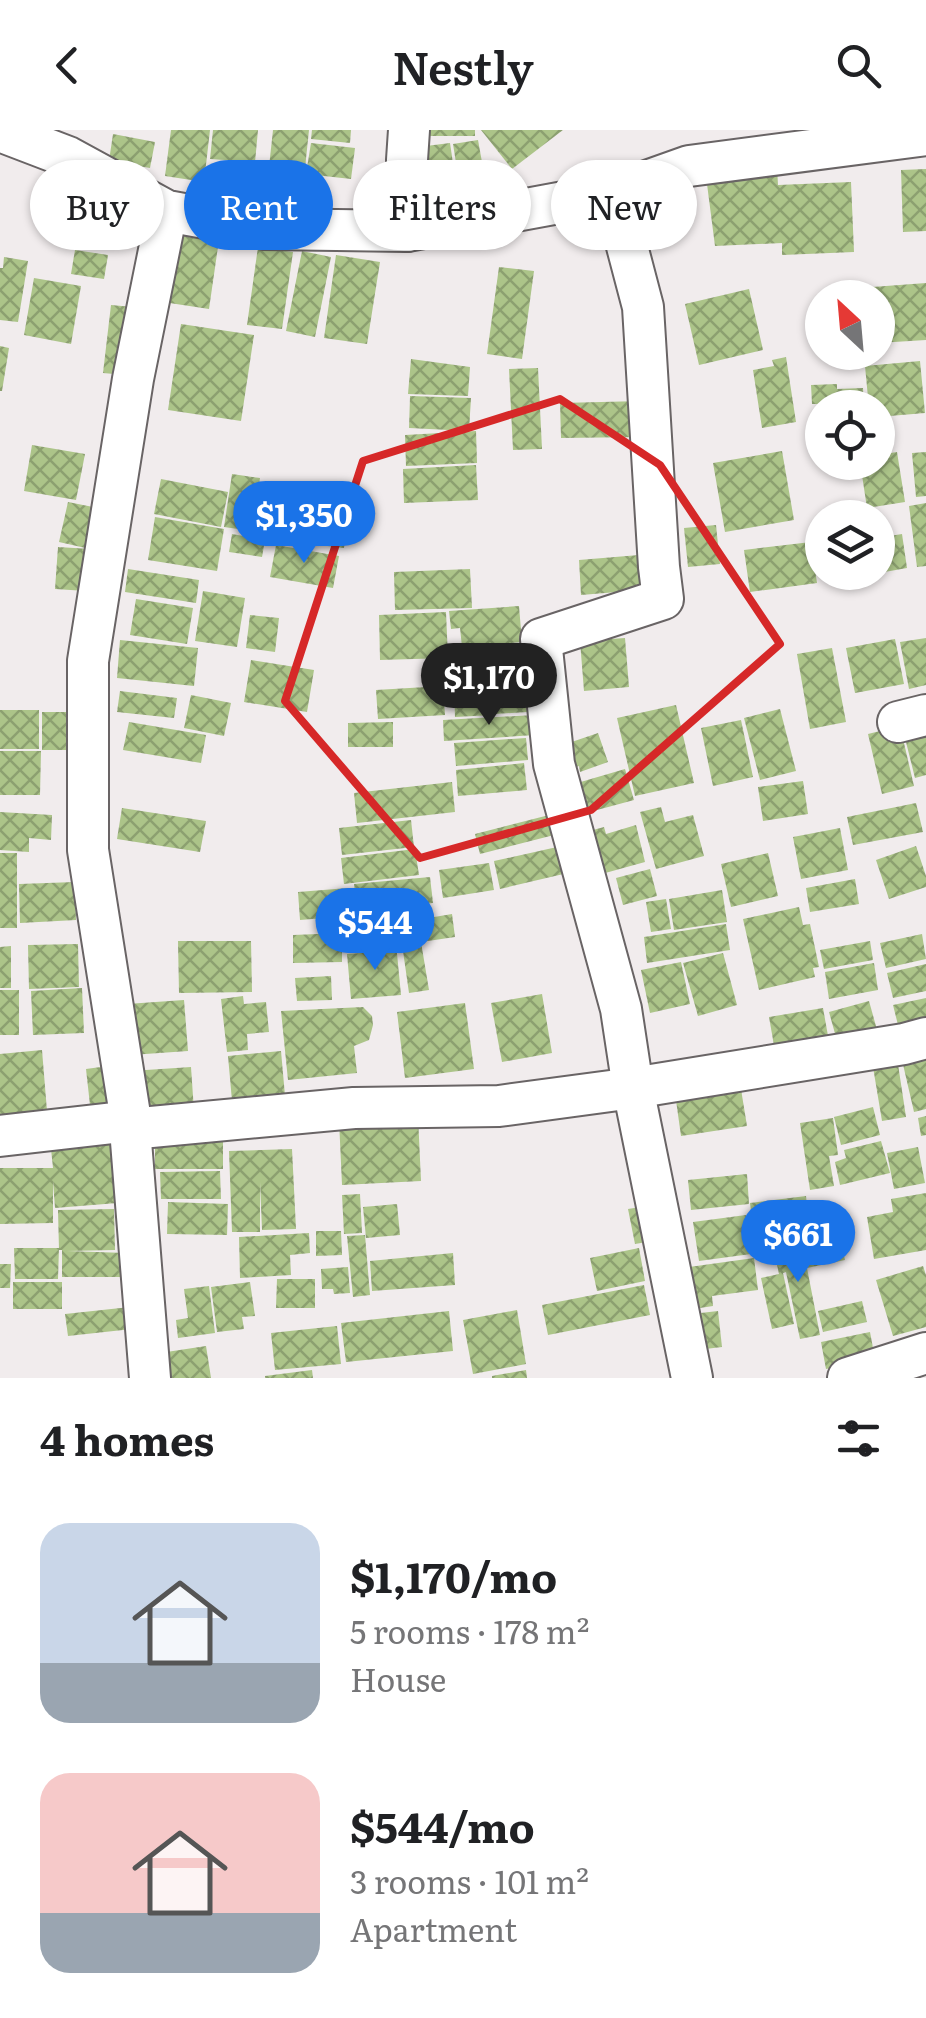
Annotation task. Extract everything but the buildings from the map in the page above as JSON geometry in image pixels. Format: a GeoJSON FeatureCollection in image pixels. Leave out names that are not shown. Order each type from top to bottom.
{"type":"FeatureCollection","features":[{"type":"Feature","properties":{"kind":"street"},"geometry":{"type":"LineString","coordinates":[[408,160],[409,130]]}},
{"type":"Feature","properties":{"kind":"street"},"geometry":{"type":"LineString","coordinates":[[0,131],[39,138],[167,211],[266,229],[353,230]]}},
{"type":"Feature","properties":{"kind":"street"},"geometry":{"type":"LineString","coordinates":[[697,165],[926,134]]}},
{"type":"Feature","properties":{"kind":"street"},"geometry":{"type":"LineString","coordinates":[[150,1378],[130,1125],[88,850],[88,661],[133,378],[167,211]]}},
{"type":"Feature","properties":{"kind":"street"},"geometry":{"type":"LineString","coordinates":[[628,250],[643,307],[663,599],[541,639],[554,764],[620,1010],[692,1378]]}},
{"type":"Feature","properties":{"kind":"street"},"geometry":{"type":"LineString","coordinates":[[0,1136],[354,1108],[499,1106],[634,1088],[926,1038]]}},
{"type":"Feature","properties":{"kind":"street"},"geometry":{"type":"LineString","coordinates":[[848,1378],[926,1353]]}},
{"type":"Feature","properties":{"kind":"highlighted area"},"geometry":{"type":"Polygon","coordinates":[[[560,399],[660,465],[780,644],[591,810],[420,858],[285,701],[363,461],[560,399]]]}}]}
